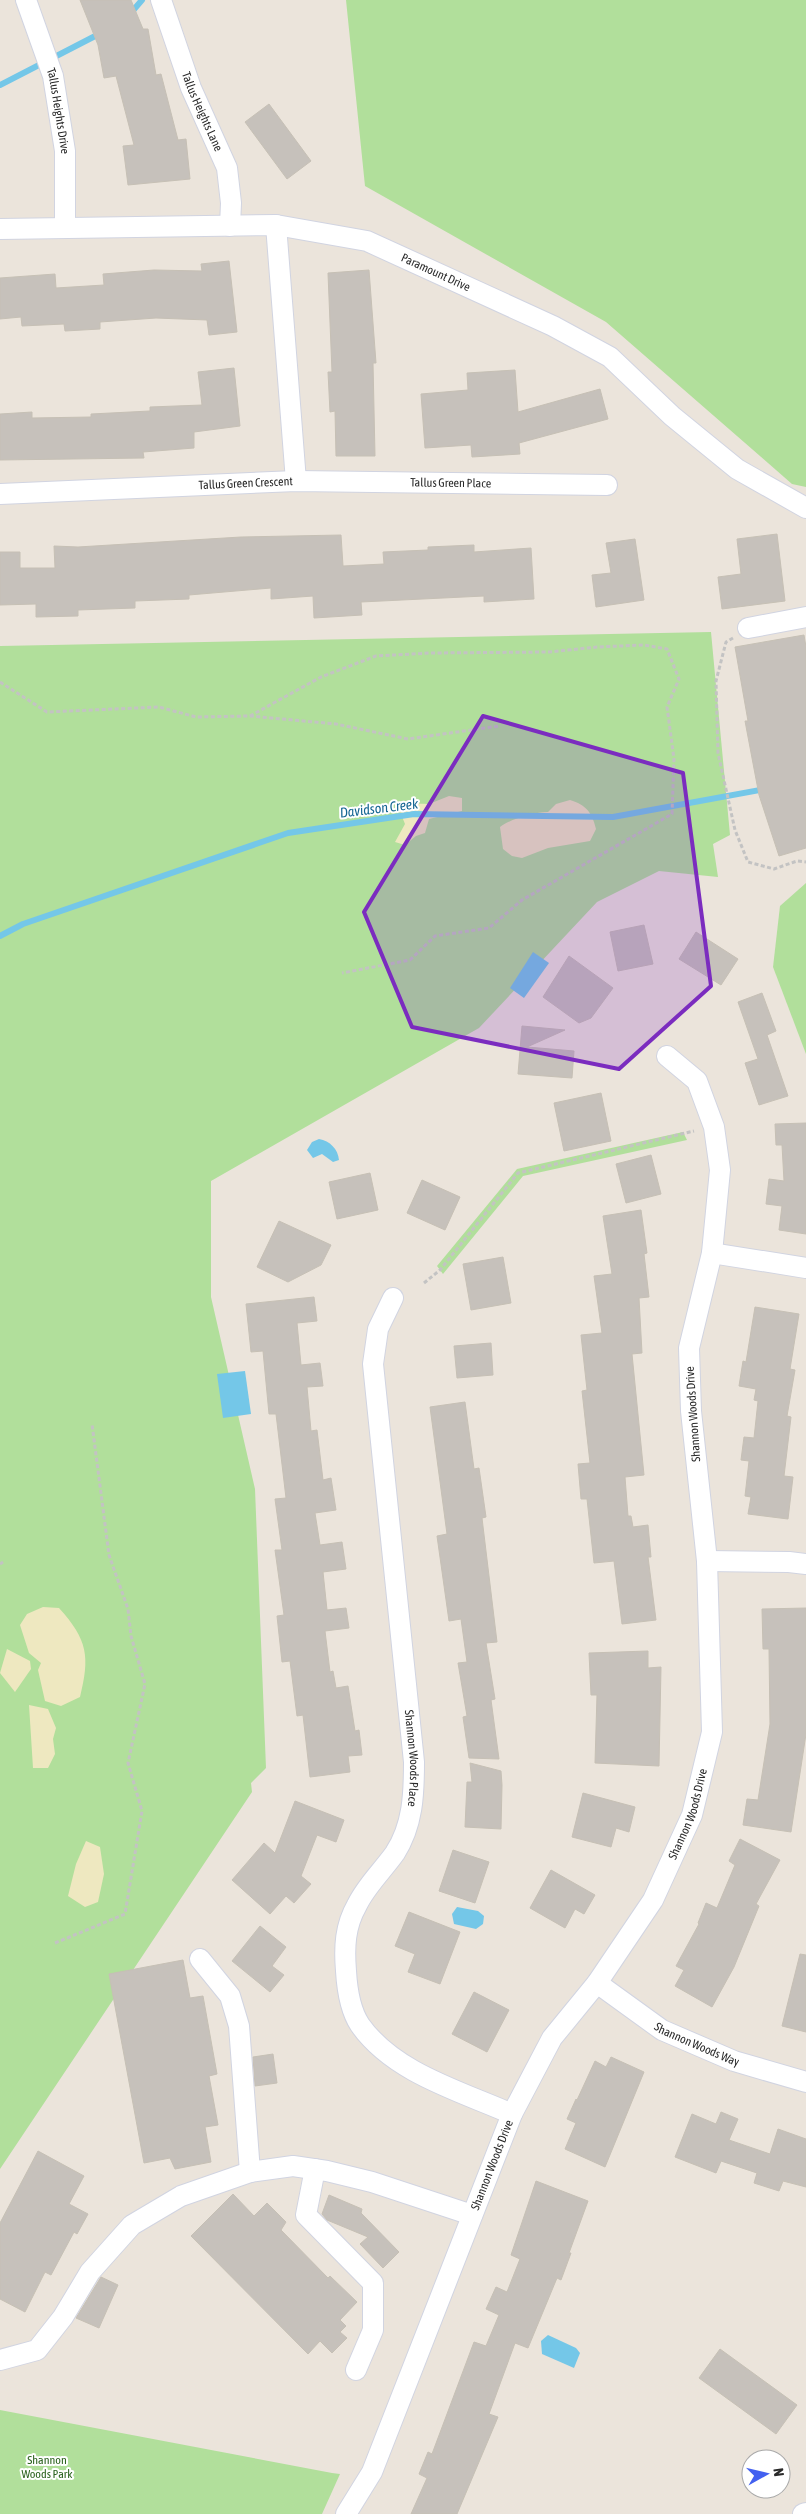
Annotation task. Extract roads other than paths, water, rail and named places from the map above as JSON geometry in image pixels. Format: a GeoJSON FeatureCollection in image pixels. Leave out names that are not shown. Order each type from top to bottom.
{"type":"FeatureCollection","features":[{"type":"Feature","properties":{"kind":"street","name":"Tallus Heights Drive"},"geometry":{"type":"LineString","coordinates":[[26,0],[53,76],[65,152],[65,228]]}},
{"type":"Feature","properties":{"kind":"street","name":"Tallus Heights Lane"},"geometry":{"type":"LineString","coordinates":[[161,0],[191,88],[227,168],[231,203],[230,226]]}},
{"type":"Feature","properties":{"kind":"street","name":"Paramount Drive"},"geometry":{"type":"LineString","coordinates":[[0,230],[276,225],[367,241],[553,326],[610,357],[672,416],[737,469],[806,508]]}},
{"type":"Feature","properties":{"kind":"street","name":"Tallus Green Crescent"},"geometry":{"type":"LineString","coordinates":[[0,494],[296,481],[276,225]]}},
{"type":"Feature","properties":{"kind":"street","name":"Tallus Green Place"},"geometry":{"type":"LineString","coordinates":[[296,481],[607,485]]}},
{"type":"Feature","properties":{"kind":"street"},"geometry":{"type":"LineString","coordinates":[[748,628],[806,617]]}},
{"type":"Feature","properties":{"kind":"street","name":"Shannon Woods Drive"},"geometry":{"type":"LineString","coordinates":[[346,2514],[372,2472],[512,2114],[552,2038],[597,1983],[653,1900],[692,1815],[712,1732],[707,1561],[691,1411],[689,1348],[712,1253],[720,1170],[714,1127],[697,1081],[667,1056]]}},
{"type":"Feature","properties":{"kind":"street"},"geometry":{"type":"LineString","coordinates":[[712,1253],[806,1268]]}},
{"type":"Feature","properties":{"kind":"street","name":"Shannon Woods Place"},"geometry":{"type":"LineString","coordinates":[[392,1298],[378,1329],[373,1364],[414,1762],[414,1794],[409,1826],[396,1852],[357,1903],[346,1929],[348,1992],[360,2024],[382,2050],[412,2070],[512,2114]]}},
{"type":"Feature","properties":{"kind":"street"},"geometry":{"type":"LineString","coordinates":[[707,1561],[806,1564]]}},
{"type":"Feature","properties":{"kind":"street"},"geometry":{"type":"LineString","coordinates":[[200,1959],[230,1996],[239,2026],[250,2172]]}},
{"type":"Feature","properties":{"kind":"street","name":"Shannon Woods Way"},"geometry":{"type":"LineString","coordinates":[[597,1983],[662,2030],[734,2061],[806,2082]]}},
{"type":"Feature","properties":{"kind":"street"},"geometry":{"type":"LineString","coordinates":[[0,2360],[36,2350],[63,2317],[90,2272],[132,2225],[181,2196],[250,2172],[293,2166],[315,2169],[372,2182],[472,2216]]}},
{"type":"Feature","properties":{"kind":"street"},"geometry":{"type":"LineString","coordinates":[[315,2169],[306,2215],[373,2283],[373,2330],[356,2370]]}},
{"type":"Feature","properties":{"kind":"water"},"geometry":{"type":"Polygon","coordinates":[[[533,952],[549,963],[524,998],[510,988],[533,952]]]}},
{"type":"Feature","properties":{"kind":"water"},"geometry":{"type":"Polygon","coordinates":[[[319,1139],[333,1146],[339,1160],[333,1162],[322,1154],[313,1158],[307,1150],[312,1142],[319,1139]]]}},
{"type":"Feature","properties":{"kind":"water"},"geometry":{"type":"Polygon","coordinates":[[[245,1371],[251,1414],[223,1418],[217,1374],[245,1371]]]}},
{"type":"Feature","properties":{"kind":"water"},"geometry":{"type":"Polygon","coordinates":[[[457,1907],[478,1911],[484,1916],[483,1924],[476,1929],[454,1924],[452,1914],[457,1907]]]}},
{"type":"Feature","properties":{"kind":"water"},"geometry":{"type":"Polygon","coordinates":[[[548,2335],[576,2348],[580,2353],[574,2368],[542,2354],[541,2341],[548,2335]]]}},
{"type":"Feature","properties":{"kind":"waterway"},"geometry":{"type":"LineString","coordinates":[[130,14],[142,0]]}},
{"type":"Feature","properties":{"kind":"waterway"},"geometry":{"type":"LineString","coordinates":[[0,85],[101,33]]}},
{"type":"Feature","properties":{"kind":"waterway","name":"Davidson Creek"},"geometry":{"type":"LineString","coordinates":[[0,936],[23,924],[288,833],[414,814],[613,817],[765,789]]}},
{"type":"Feature","properties":{"kind":"park label","name":"Shannon Woods Park"},"geometry":{"type":"Point","coordinates":[47,2467]}}]}
